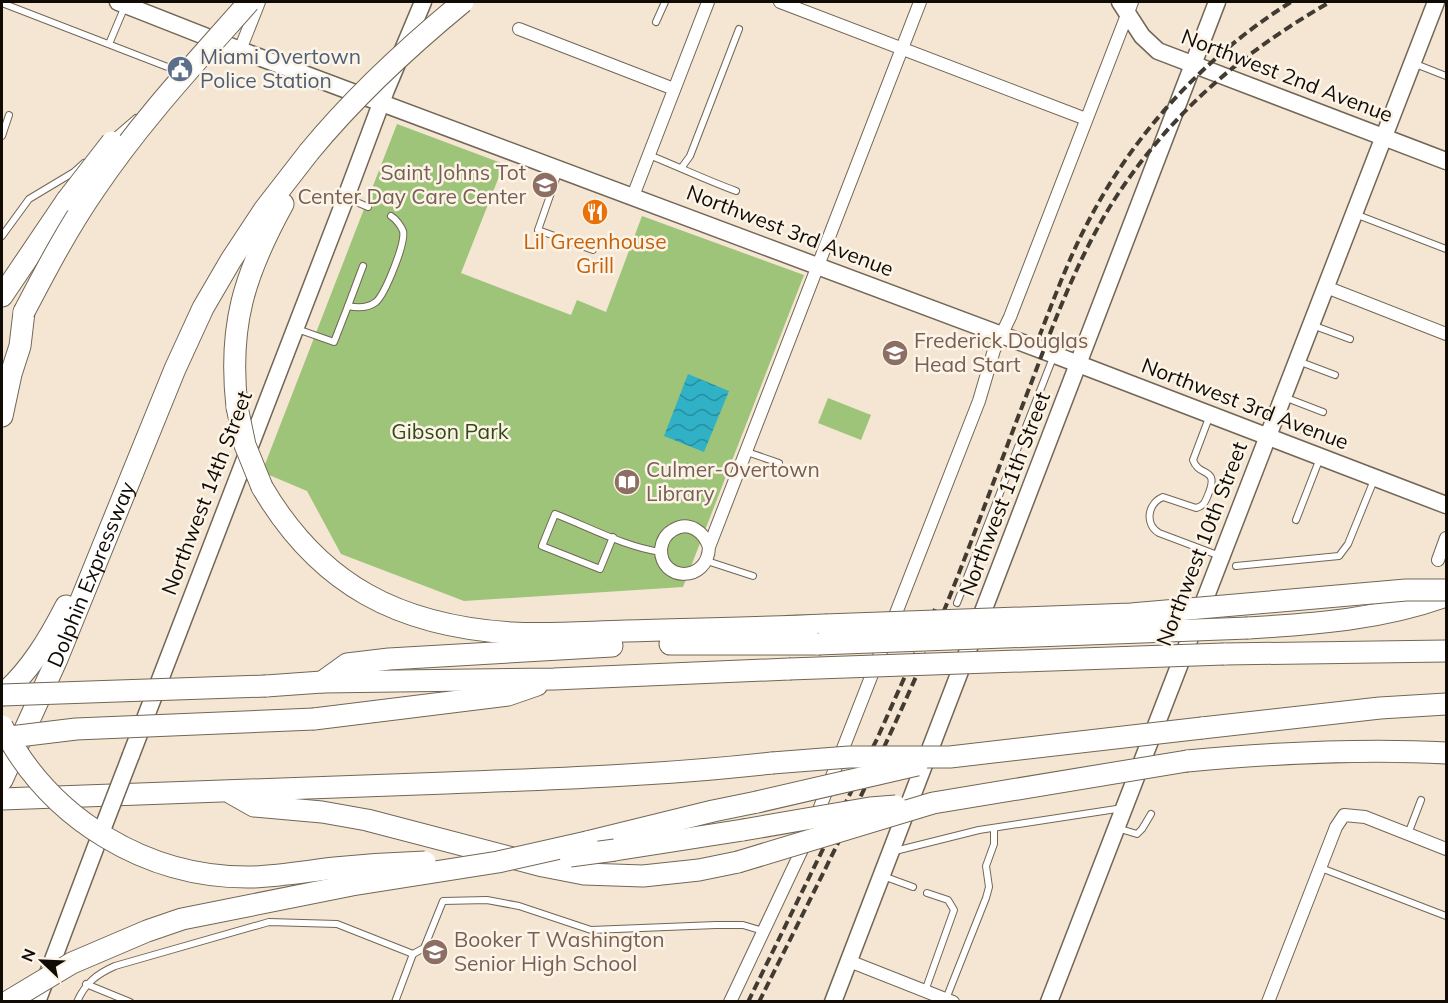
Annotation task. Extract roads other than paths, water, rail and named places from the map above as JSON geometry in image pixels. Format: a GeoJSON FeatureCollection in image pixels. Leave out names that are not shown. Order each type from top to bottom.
{"type":"FeatureCollection","features":[{"type":"Feature","properties":{"kind":"highway"},"geometry":{"type":"LineString","coordinates":[[2,362],[24,312],[74,221],[95,188],[150,117],[218,43],[249,2]]}},
{"type":"Feature","properties":{"kind":"highway"},"geometry":{"type":"LineString","coordinates":[[2,695],[20,676],[54,630],[160,384],[176,369],[203,308],[247,235],[282,184],[334,122],[377,76],[463,2]]}},
{"type":"Feature","properties":{"kind":"highway"},"geometry":{"type":"LineString","coordinates":[[2,296],[67,200],[137,111],[185,56],[218,43]]}},
{"type":"Feature","properties":{"kind":"highway"},"geometry":{"type":"LineString","coordinates":[[309,153],[259,249],[242,302],[235,357],[237,407],[245,445],[262,487],[277,513],[294,536],[316,559],[332,572],[379,601],[406,613],[462,627],[514,633],[822,634],[1248,628],[1328,623],[1370,617],[1407,609],[1446,596]]}},
{"type":"Feature","properties":{"kind":"highway"},"geometry":{"type":"LineString","coordinates":[[2,416],[20,346],[24,312]]}},
{"type":"Feature","properties":{"kind":"highway","name":"Dolphin Expressway"},"geometry":{"type":"LineString","coordinates":[[4,775],[62,649],[176,369]]}},
{"type":"Feature","properties":{"kind":"highway"},"geometry":{"type":"LineString","coordinates":[[317,682],[347,664],[389,659],[1131,614],[1406,590],[1446,590]]}},
{"type":"Feature","properties":{"kind":"highway"},"geometry":{"type":"LineString","coordinates":[[2,695],[317,682],[554,679],[1224,654],[1446,651]]}},
{"type":"Feature","properties":{"kind":"highway"},"geometry":{"type":"LineString","coordinates":[[2,738],[76,729],[314,719],[508,695],[554,679]]}},
{"type":"Feature","properties":{"kind":"highway"},"geometry":{"type":"LineString","coordinates":[[7,1002],[72,963],[147,931],[182,919],[352,885],[488,863],[950,757],[1380,708],[1446,704]]}},
{"type":"Feature","properties":{"kind":"highway"},"geometry":{"type":"LineString","coordinates":[[2,726],[20,758],[64,807],[105,837],[166,865],[216,875],[253,877],[382,863],[459,861],[511,864],[615,850],[870,808],[933,803],[1187,761],[1279,753],[1380,751],[1446,753]]}},
{"type":"Feature","properties":{"kind":"highway"},"geometry":{"type":"LineString","coordinates":[[2,800],[230,793],[573,777],[849,757],[950,757]]}},
{"type":"Feature","properties":{"kind":"highway"},"geometry":{"type":"LineString","coordinates":[[230,793],[254,806],[322,812],[368,820],[543,866],[584,874],[643,876],[699,870],[738,862],[933,803]]}},
{"type":"Feature","properties":{"kind":"street"},"geometry":{"type":"LineString","coordinates":[[240,50],[259,2]]}},
{"type":"Feature","properties":{"kind":"street","name":"Northwest 14th Street"},"geometry":{"type":"LineString","coordinates":[[37,1002],[381,102],[423,2]]}},
{"type":"Feature","properties":{"kind":"street"},"geometry":{"type":"LineString","coordinates":[[633,196],[708,2]]}},
{"type":"Feature","properties":{"kind":"street"},"geometry":{"type":"LineString","coordinates":[[780,2],[1086,119]]}},
{"type":"Feature","properties":{"kind":"street"},"geometry":{"type":"LineString","coordinates":[[709,547],[701,533],[694,528],[679,527],[666,536],[661,552],[667,566],[680,574],[695,572],[706,561],[709,547],[920,2]]}},
{"type":"Feature","properties":{"kind":"street","name":"Northwest 11th Street"},"geometry":{"type":"LineString","coordinates":[[833,1002],[1217,2]]}},
{"type":"Feature","properties":{"kind":"street","name":"Northwest 10th Street"},"geometry":{"type":"LineString","coordinates":[[1049,1002],[1436,2]]}},
{"type":"Feature","properties":{"kind":"street","name":"Northwest 3rd Avenue"},"geometry":{"type":"LineString","coordinates":[[122,3],[218,43],[1001,334],[1446,506]]}},
{"type":"Feature","properties":{"kind":"street"},"geometry":{"type":"LineString","coordinates":[[730,1002],[818,812],[968,430],[994,350],[1086,119],[1127,5]]}},
{"type":"Feature","properties":{"kind":"street","name":"Northwest 2nd Avenue"},"geometry":{"type":"LineString","coordinates":[[1127,5],[1142,36],[1153,48],[1446,161]]}},
{"type":"Feature","properties":{"kind":"street"},"geometry":{"type":"LineString","coordinates":[[519,29],[674,89]]}},
{"type":"Feature","properties":{"kind":"street"},"geometry":{"type":"LineString","coordinates":[[1326,287],[1446,334]]}},
{"type":"Feature","properties":{"kind":"street"},"geometry":{"type":"LineString","coordinates":[[1438,560],[1446,538]]}},
{"type":"Feature","properties":{"kind":"street"},"geometry":{"type":"LineString","coordinates":[[1268,1002],[1336,826],[1344,815],[1365,817],[1446,849]]}},
{"type":"Feature","properties":{"kind":"street"},"geometry":{"type":"LineString","coordinates":[[849,961],[950,1000]]}},
{"type":"Feature","properties":{"kind":"lane"},"geometry":{"type":"LineString","coordinates":[[656,22],[665,2]]}},
{"type":"Feature","properties":{"kind":"lane"},"geometry":{"type":"LineString","coordinates":[[2,3],[187,74]]}},
{"type":"Feature","properties":{"kind":"lane"},"geometry":{"type":"LineString","coordinates":[[109,44],[122,3]]}},
{"type":"Feature","properties":{"kind":"lane"},"geometry":{"type":"LineString","coordinates":[[682,167],[690,156],[739,29]]}},
{"type":"Feature","properties":{"kind":"lane"},"geometry":{"type":"LineString","coordinates":[[2,234],[29,199],[74,172],[187,74],[218,43]]}},
{"type":"Feature","properties":{"kind":"lane"},"geometry":{"type":"LineString","coordinates":[[1412,62],[1446,76]]}},
{"type":"Feature","properties":{"kind":"lane"},"geometry":{"type":"LineString","coordinates":[[2,135],[9,115]]}},
{"type":"Feature","properties":{"kind":"lane"},"geometry":{"type":"LineString","coordinates":[[649,155],[736,191]]}},
{"type":"Feature","properties":{"kind":"lane"},"geometry":{"type":"LineString","coordinates":[[560,169],[538,230],[593,250]]}},
{"type":"Feature","properties":{"kind":"lane"},"geometry":{"type":"LineString","coordinates":[[346,197],[368,207]]}},
{"type":"Feature","properties":{"kind":"lane"},"geometry":{"type":"LineString","coordinates":[[1354,213],[1446,249]]}},
{"type":"Feature","properties":{"kind":"lane"},"geometry":{"type":"LineString","coordinates":[[348,306],[358,308],[374,303],[384,292],[402,244],[403,232],[391,216]]}},
{"type":"Feature","properties":{"kind":"lane"},"geometry":{"type":"LineString","coordinates":[[295,328],[334,342],[363,266]]}},
{"type":"Feature","properties":{"kind":"lane"},"geometry":{"type":"LineString","coordinates":[[1311,325],[1350,339]]}},
{"type":"Feature","properties":{"kind":"lane"},"geometry":{"type":"LineString","coordinates":[[957,603],[1055,355]]}},
{"type":"Feature","properties":{"kind":"lane"},"geometry":{"type":"LineString","coordinates":[[1298,360],[1335,375]]}},
{"type":"Feature","properties":{"kind":"lane"},"geometry":{"type":"LineString","coordinates":[[1284,396],[1323,412]]}},
{"type":"Feature","properties":{"kind":"lane"},"geometry":{"type":"LineString","coordinates":[[1210,414],[1193,460],[1196,466],[1212,477],[1212,485],[1205,502],[1200,508],[1196,508],[1163,497],[1155,502],[1149,522],[1155,531],[1221,556]]}},
{"type":"Feature","properties":{"kind":"lane"},"geometry":{"type":"LineString","coordinates":[[747,452],[779,463]]}},
{"type":"Feature","properties":{"kind":"lane"},"geometry":{"type":"LineString","coordinates":[[1296,520],[1320,457]]}},
{"type":"Feature","properties":{"kind":"lane"},"geometry":{"type":"LineString","coordinates":[[1236,566],[1339,556],[1348,544],[1375,478]]}},
{"type":"Feature","properties":{"kind":"lane"},"geometry":{"type":"LineString","coordinates":[[613,537],[600,569],[542,546],[555,514],[613,537],[643,549],[661,552]]}},
{"type":"Feature","properties":{"kind":"lane"},"geometry":{"type":"LineString","coordinates":[[706,561],[753,576]]}},
{"type":"Feature","properties":{"kind":"lane"},"geometry":{"type":"LineString","coordinates":[[1408,834],[1421,800]]}},
{"type":"Feature","properties":{"kind":"lane"},"geometry":{"type":"LineString","coordinates":[[891,852],[994,828],[1124,808]]}},
{"type":"Feature","properties":{"kind":"lane"},"geometry":{"type":"LineString","coordinates":[[1116,828],[1137,834],[1151,814]]}},
{"type":"Feature","properties":{"kind":"lane"},"geometry":{"type":"LineString","coordinates":[[950,1000],[989,887],[986,866],[993,844],[994,828]]}},
{"type":"Feature","properties":{"kind":"lane"},"geometry":{"type":"LineString","coordinates":[[1320,868],[1446,916]]}},
{"type":"Feature","properties":{"kind":"lane"},"geometry":{"type":"LineString","coordinates":[[882,876],[914,887]]}},
{"type":"Feature","properties":{"kind":"lane"},"geometry":{"type":"LineString","coordinates":[[925,991],[954,910],[948,900],[927,893]]}},
{"type":"Feature","properties":{"kind":"lane"},"geometry":{"type":"LineString","coordinates":[[394,1002],[413,954],[424,948],[443,901],[487,900],[519,906],[591,930],[743,925],[764,931]]}},
{"type":"Feature","properties":{"kind":"lane"},"geometry":{"type":"LineString","coordinates":[[77,1002],[86,984],[115,966],[269,922],[337,924],[413,954]]}},
{"type":"Feature","properties":{"kind":"lane"},"geometry":{"type":"LineString","coordinates":[[86,984],[130,1002]]}},
{"type":"Feature","properties":{"kind":"water"},"geometry":{"type":"Polygon","coordinates":[[[688,374],[729,391],[704,452],[664,436],[688,374]]]}},
{"type":"Feature","properties":{"kind":"railway"},"geometry":{"type":"LineString","coordinates":[[1039,337],[1067,266],[1087,224],[1105,191],[1149,128],[1174,99],[1230,46],[1291,2]]}},
{"type":"Feature","properties":{"kind":"railway"},"geometry":{"type":"LineString","coordinates":[[759,1002],[899,715],[941,618],[1060,309],[1080,262],[1104,216],[1140,164],[1163,136],[1212,85],[1268,41],[1330,2]]}},
{"type":"Feature","properties":{"kind":"railway"},"geometry":{"type":"LineString","coordinates":[[748,1002],[877,739],[935,609]]}},
{"type":"Feature","properties":{"kind":"place","name":"Miami Overtown Police Station"},"geometry":{"type":"Point","coordinates":[180,69]}},
{"type":"Feature","properties":{"kind":"place","name":"Saint Johns Tot Center Day Care Center"},"geometry":{"type":"Point","coordinates":[545,185]}},
{"type":"Feature","properties":{"kind":"place","name":"Lil Greenhouse Grill"},"geometry":{"type":"Point","coordinates":[595,212]}},
{"type":"Feature","properties":{"kind":"place","name":"Frederick Douglas Head Start"},"geometry":{"type":"Point","coordinates":[895,353]}},
{"type":"Feature","properties":{"kind":"place","name":"Culmer-Overtown Library"},"geometry":{"type":"Point","coordinates":[627,482]}},
{"type":"Feature","properties":{"kind":"place","name":"Booker T Washington Senior High School"},"geometry":{"type":"Point","coordinates":[435,952]}},
{"type":"Feature","properties":{"kind":"park label","name":"Gibson Park"},"geometry":{"type":"Point","coordinates":[450,432]}}]}
